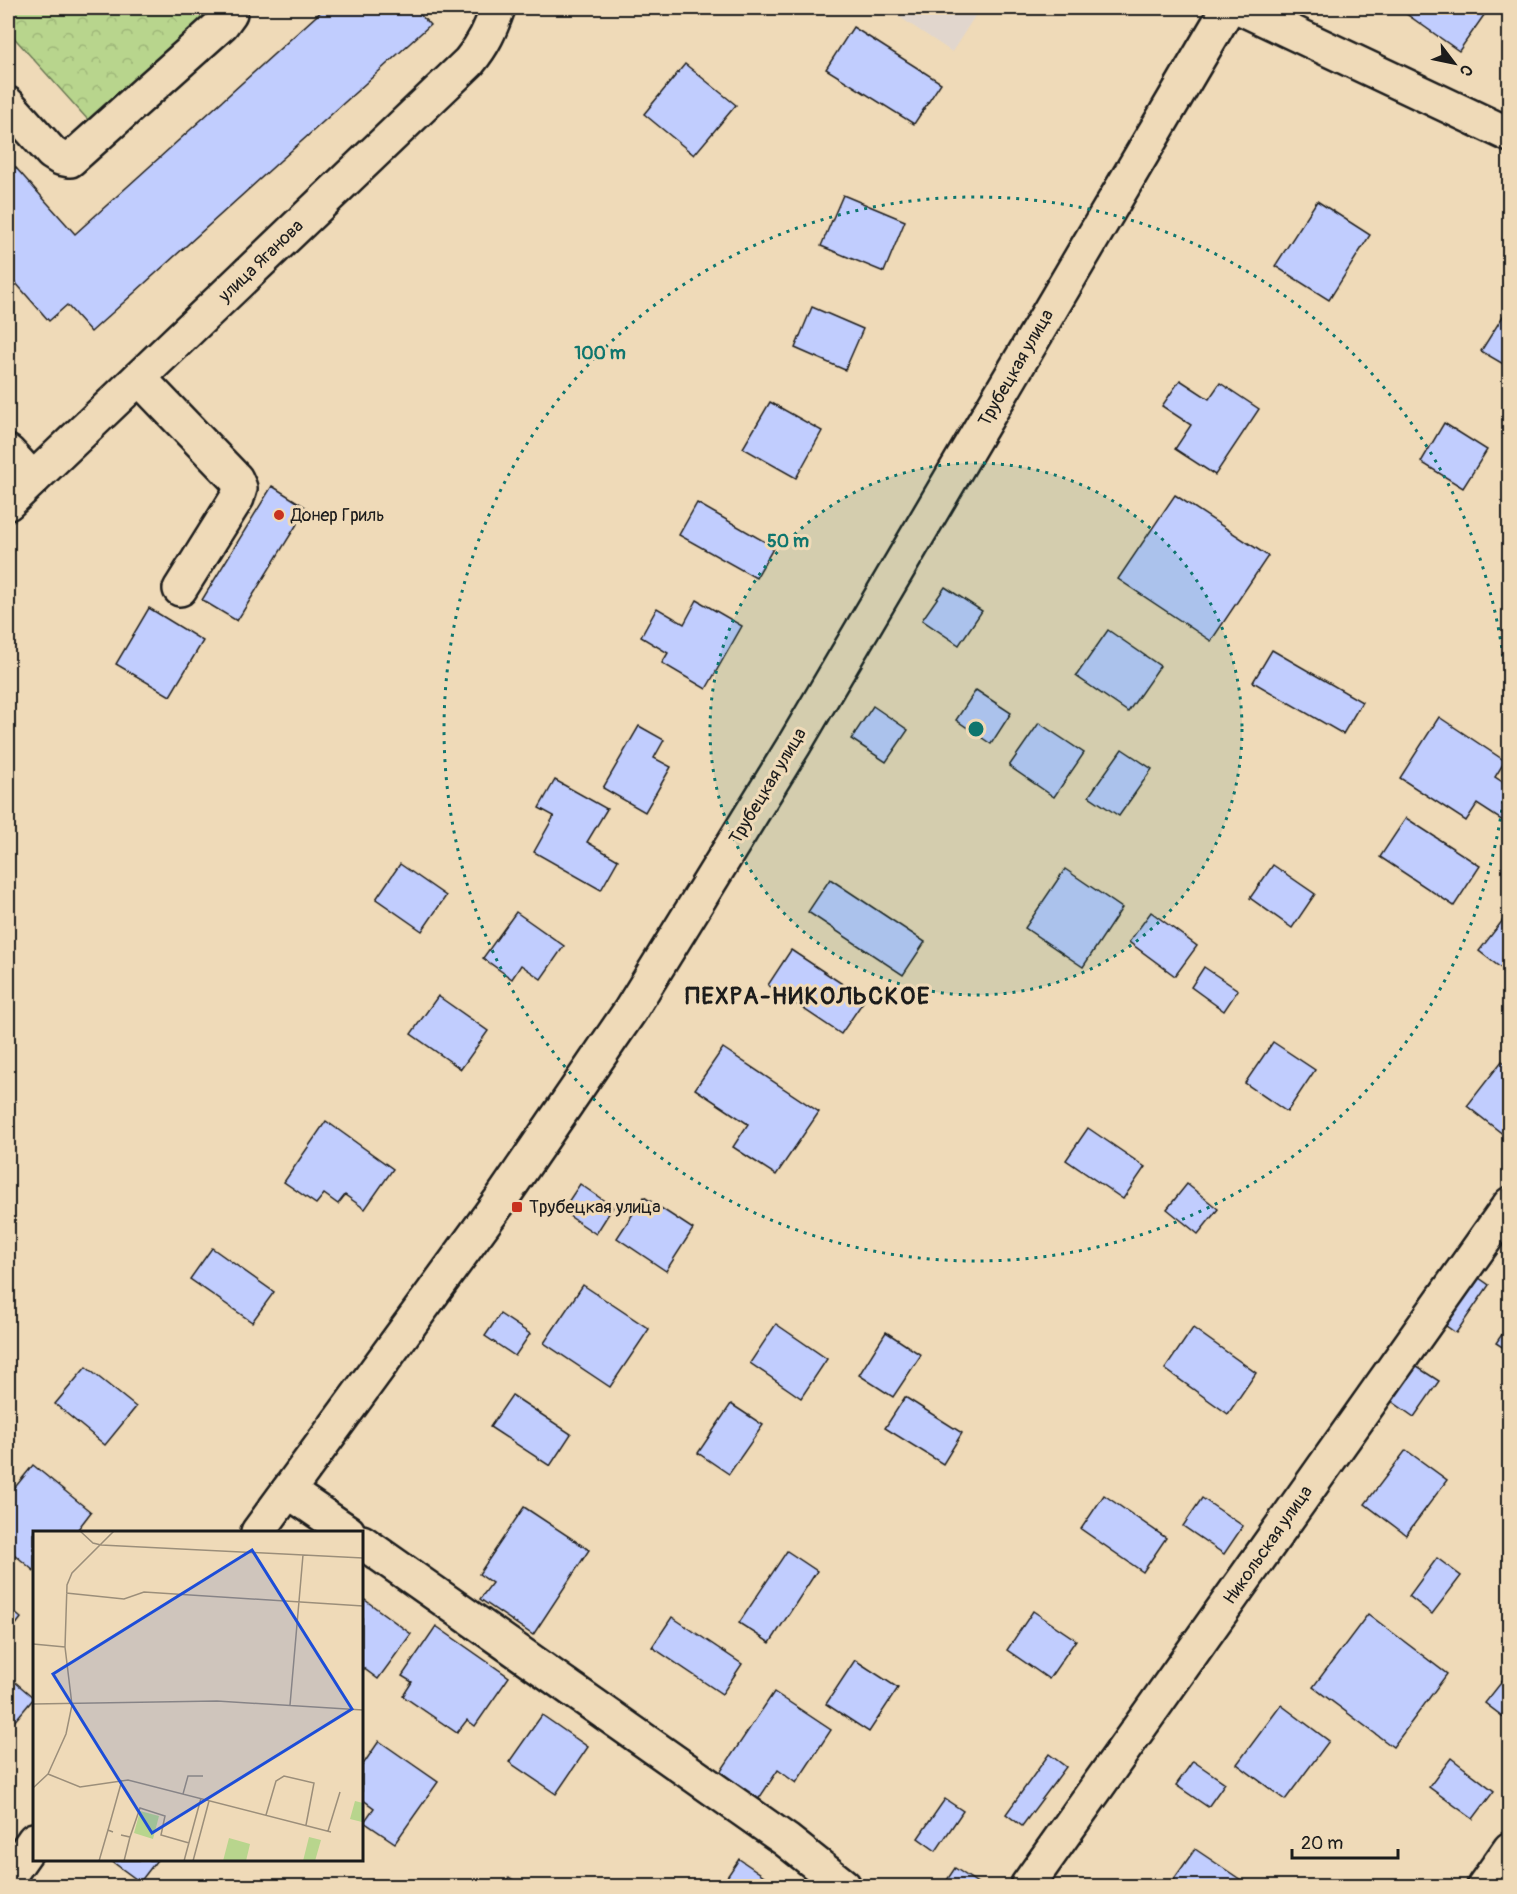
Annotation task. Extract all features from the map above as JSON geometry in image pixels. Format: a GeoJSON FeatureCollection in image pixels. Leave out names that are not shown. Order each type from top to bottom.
{"type":"FeatureCollection","features":[{"type":"Feature","properties":{"kind":"street"},"geometry":{"type":"LineString","coordinates":[[8,104],[52,153],[70,160],[222,24],[230,13],[230,8]]}},
{"type":"Feature","properties":{"kind":"street","name":"Трубецкая улица"},"geometry":{"type":"LineString","coordinates":[[259,1531],[502,1198],[630,1011],[794,745],[1228,8]]}},
{"type":"Feature","properties":{"kind":"street"},"geometry":{"type":"LineString","coordinates":[[1240,8],[1509,135]]}},
{"type":"Feature","properties":{"kind":"street","name":"улица Яганова"},"geometry":{"type":"LineString","coordinates":[[8,503],[469,62],[482,46],[492,11]]}},
{"type":"Feature","properties":{"kind":"street"},"geometry":{"type":"LineString","coordinates":[[139,378],[236,479],[240,488],[237,498],[180,589]]}},
{"type":"Feature","properties":{"kind":"street"},"geometry":{"type":"LineString","coordinates":[[8,452],[33,479]]}},
{"type":"Feature","properties":{"kind":"street","name":"Никольская улица"},"geometry":{"type":"LineString","coordinates":[[1027,1887],[1509,1204]]}},
{"type":"Feature","properties":{"kind":"street"},"geometry":{"type":"LineString","coordinates":[[288,1491],[345,1531]]}},
{"type":"Feature","properties":{"kind":"street"},"geometry":{"type":"LineString","coordinates":[[363,1543],[786,1840],[844,1887]]}},
{"type":"Feature","properties":{"kind":"street"},"geometry":{"type":"LineString","coordinates":[[8,1877],[33,1840]]}},
{"type":"Feature","properties":{"kind":"street"},"geometry":{"type":"LineString","coordinates":[[1484,1887],[1509,1849]]}},
{"type":"Feature","properties":{"kind":"shaded area"},"geometry":{"type":"Polygon","coordinates":[[[886,8],[980,8],[952,52],[886,8]]]}},
{"type":"Feature","properties":{"kind":"green space"},"geometry":{"type":"Polygon","coordinates":[[[8,8],[204,8],[209,13],[89,121],[8,31],[8,8]]]}},
{"type":"Feature","properties":{"kind":"building"},"geometry":{"type":"Polygon","coordinates":[[[325,8],[414,8],[430,25],[91,332],[67,305],[49,321],[8,274],[8,159],[75,234],[325,8]]]}},
{"type":"Feature","properties":{"kind":"building"},"geometry":{"type":"Polygon","coordinates":[[[1408,8],[1489,8],[1459,51],[1405,13],[1408,8]]]}},
{"type":"Feature","properties":{"kind":"building"},"geometry":{"type":"Polygon","coordinates":[[[853,27],[941,83],[914,124],[826,69],[853,27]]]}},
{"type":"Feature","properties":{"kind":"building"},"geometry":{"type":"Polygon","coordinates":[[[685,64],[736,105],[694,155],[644,114],[685,64]]]}},
{"type":"Feature","properties":{"kind":"building"},"geometry":{"type":"Polygon","coordinates":[[[843,195],[905,221],[884,272],[821,246],[843,195]]]}},
{"type":"Feature","properties":{"kind":"building"},"geometry":{"type":"Polygon","coordinates":[[[1317,201],[1370,235],[1329,300],[1275,266],[1317,201]]]}},
{"type":"Feature","properties":{"kind":"building"},"geometry":{"type":"Polygon","coordinates":[[[1510,305],[1510,368],[1481,351],[1510,305]]]}},
{"type":"Feature","properties":{"kind":"building"},"geometry":{"type":"Polygon","coordinates":[[[812,307],[863,329],[845,370],[795,348],[812,307]]]}},
{"type":"Feature","properties":{"kind":"building"},"geometry":{"type":"Polygon","coordinates":[[[1180,380],[1209,399],[1220,383],[1259,409],[1215,475],[1175,449],[1191,425],[1162,406],[1180,380]]]}},
{"type":"Feature","properties":{"kind":"building"},"geometry":{"type":"Polygon","coordinates":[[[770,402],[822,431],[796,478],[743,448],[770,402]]]}},
{"type":"Feature","properties":{"kind":"building"},"geometry":{"type":"Polygon","coordinates":[[[1444,423],[1487,450],[1463,488],[1421,462],[1444,423]]]}},
{"type":"Feature","properties":{"kind":"building"},"geometry":{"type":"Polygon","coordinates":[[[272,486],[307,508],[237,621],[202,600],[272,486]]]}},
{"type":"Feature","properties":{"kind":"building"},"geometry":{"type":"Polygon","coordinates":[[[1175,495],[1268,556],[1211,641],[1118,579],[1175,495]]]}},
{"type":"Feature","properties":{"kind":"building"},"geometry":{"type":"Polygon","coordinates":[[[697,503],[774,547],[756,578],[679,535],[697,503]]]}},
{"type":"Feature","properties":{"kind":"building"},"geometry":{"type":"Polygon","coordinates":[[[945,587],[982,611],[959,645],[922,620],[945,587]]]}},
{"type":"Feature","properties":{"kind":"building"},"geometry":{"type":"Polygon","coordinates":[[[697,600],[742,626],[706,689],[662,663],[668,653],[641,637],[657,608],[684,624],[697,600]]]}},
{"type":"Feature","properties":{"kind":"building"},"geometry":{"type":"Polygon","coordinates":[[[149,608],[203,641],[170,696],[116,664],[149,608]]]}},
{"type":"Feature","properties":{"kind":"building"},"geometry":{"type":"Polygon","coordinates":[[[1108,630],[1160,666],[1128,712],[1076,676],[1108,630]]]}},
{"type":"Feature","properties":{"kind":"building"},"geometry":{"type":"Polygon","coordinates":[[[1272,650],[1362,702],[1343,734],[1253,682],[1272,650]]]}},
{"type":"Feature","properties":{"kind":"building"},"geometry":{"type":"Polygon","coordinates":[[[976,690],[1011,713],[991,744],[956,720],[976,690]]]}},
{"type":"Feature","properties":{"kind":"building"},"geometry":{"type":"Polygon","coordinates":[[[873,706],[908,730],[886,762],[851,739],[873,706]]]}},
{"type":"Feature","properties":{"kind":"building"},"geometry":{"type":"Polygon","coordinates":[[[1439,717],[1505,761],[1495,777],[1510,787],[1510,812],[1503,821],[1477,804],[1466,821],[1400,778],[1439,717]]]}},
{"type":"Feature","properties":{"kind":"building"},"geometry":{"type":"Polygon","coordinates":[[[1039,723],[1084,753],[1054,797],[1009,766],[1039,723]]]}},
{"type":"Feature","properties":{"kind":"building"},"geometry":{"type":"Polygon","coordinates":[[[639,726],[664,740],[654,758],[671,767],[645,812],[603,788],[639,726]]]}},
{"type":"Feature","properties":{"kind":"building"},"geometry":{"type":"Polygon","coordinates":[[[1122,749],[1152,769],[1119,816],[1089,796],[1122,749]]]}},
{"type":"Feature","properties":{"kind":"building"},"geometry":{"type":"Polygon","coordinates":[[[555,780],[607,809],[587,842],[618,860],[601,890],[534,852],[554,816],[539,808],[555,780]]]}},
{"type":"Feature","properties":{"kind":"building"},"geometry":{"type":"Polygon","coordinates":[[[1406,818],[1480,866],[1454,906],[1380,857],[1406,818]]]}},
{"type":"Feature","properties":{"kind":"building"},"geometry":{"type":"Polygon","coordinates":[[[400,864],[446,896],[422,931],[376,899],[400,864]]]}},
{"type":"Feature","properties":{"kind":"building"},"geometry":{"type":"Polygon","coordinates":[[[1273,865],[1315,894],[1292,928],[1250,898],[1273,865]]]}},
{"type":"Feature","properties":{"kind":"building"},"geometry":{"type":"Polygon","coordinates":[[[1065,869],[1122,908],[1083,967],[1025,928],[1065,869]]]}},
{"type":"Feature","properties":{"kind":"building"},"geometry":{"type":"Polygon","coordinates":[[[830,879],[925,942],[903,975],[808,912],[830,879]]]}},
{"type":"Feature","properties":{"kind":"building"},"geometry":{"type":"Polygon","coordinates":[[[1510,911],[1510,975],[1479,951],[1510,911]]]}},
{"type":"Feature","properties":{"kind":"building"},"geometry":{"type":"Polygon","coordinates":[[[516,912],[564,946],[541,979],[521,965],[512,979],[483,958],[516,912]]]}},
{"type":"Feature","properties":{"kind":"building"},"geometry":{"type":"Polygon","coordinates":[[[1151,912],[1197,946],[1175,976],[1129,942],[1151,912]]]}},
{"type":"Feature","properties":{"kind":"building"},"geometry":{"type":"Polygon","coordinates":[[[791,950],[865,999],[841,1034],[768,985],[791,950]]]}},
{"type":"Feature","properties":{"kind":"building"},"geometry":{"type":"Polygon","coordinates":[[[1204,967],[1238,990],[1224,1011],[1191,987],[1204,967]]]}},
{"type":"Feature","properties":{"kind":"building"},"geometry":{"type":"Polygon","coordinates":[[[438,996],[488,1031],[461,1069],[411,1034],[438,996]]]}},
{"type":"Feature","properties":{"kind":"building"},"geometry":{"type":"Polygon","coordinates":[[[1273,1042],[1315,1070],[1287,1112],[1245,1083],[1273,1042]]]}},
{"type":"Feature","properties":{"kind":"building"},"geometry":{"type":"Polygon","coordinates":[[[723,1048],[819,1112],[776,1175],[733,1147],[748,1124],[695,1089],[723,1048]]]}},
{"type":"Feature","properties":{"kind":"building"},"geometry":{"type":"Polygon","coordinates":[[[1502,1061],[1510,1067],[1510,1128],[1504,1135],[1467,1106],[1502,1061]]]}},
{"type":"Feature","properties":{"kind":"building"},"geometry":{"type":"Polygon","coordinates":[[[326,1121],[393,1169],[365,1209],[345,1195],[338,1204],[324,1194],[316,1204],[284,1182],[326,1121]]]}},
{"type":"Feature","properties":{"kind":"building"},"geometry":{"type":"Polygon","coordinates":[[[1088,1128],[1145,1167],[1123,1199],[1066,1160],[1088,1128]]]}},
{"type":"Feature","properties":{"kind":"building"},"geometry":{"type":"Polygon","coordinates":[[[580,1184],[613,1207],[596,1234],[562,1211],[580,1184]]]}},
{"type":"Feature","properties":{"kind":"building"},"geometry":{"type":"Polygon","coordinates":[[[1187,1184],[1218,1209],[1198,1234],[1167,1209],[1187,1184]]]}},
{"type":"Feature","properties":{"kind":"building"},"geometry":{"type":"Polygon","coordinates":[[[644,1197],[693,1229],[666,1271],[617,1238],[644,1197]]]}},
{"type":"Feature","properties":{"kind":"building"},"geometry":{"type":"Polygon","coordinates":[[[212,1248],[274,1292],[252,1322],[190,1279],[212,1248]]]}},
{"type":"Feature","properties":{"kind":"building"},"geometry":{"type":"Polygon","coordinates":[[[1472,1273],[1489,1285],[1456,1333],[1439,1321],[1472,1273]]]}},
{"type":"Feature","properties":{"kind":"building"},"geometry":{"type":"Polygon","coordinates":[[[583,1285],[649,1329],[610,1387],[544,1343],[583,1285]]]}},
{"type":"Feature","properties":{"kind":"building"},"geometry":{"type":"Polygon","coordinates":[[[500,1314],[530,1334],[515,1356],[485,1336],[500,1314]]]}},
{"type":"Feature","properties":{"kind":"building"},"geometry":{"type":"Polygon","coordinates":[[[1510,1323],[1510,1352],[1496,1343],[1510,1323]]]}},
{"type":"Feature","properties":{"kind":"building"},"geometry":{"type":"Polygon","coordinates":[[[776,1324],[827,1359],[801,1398],[750,1363],[776,1324]]]}},
{"type":"Feature","properties":{"kind":"building"},"geometry":{"type":"Polygon","coordinates":[[[1193,1328],[1256,1373],[1228,1414],[1165,1369],[1193,1328]]]}},
{"type":"Feature","properties":{"kind":"building"},"geometry":{"type":"Polygon","coordinates":[[[886,1332],[921,1355],[893,1397],[859,1375],[886,1332]]]}},
{"type":"Feature","properties":{"kind":"building"},"geometry":{"type":"Polygon","coordinates":[[[1414,1365],[1439,1381],[1414,1417],[1390,1400],[1414,1365]]]}},
{"type":"Feature","properties":{"kind":"building"},"geometry":{"type":"Polygon","coordinates":[[[86,1367],[136,1407],[105,1445],[55,1404],[86,1367]]]}},
{"type":"Feature","properties":{"kind":"building"},"geometry":{"type":"Polygon","coordinates":[[[512,1395],[571,1434],[550,1466],[490,1427],[512,1395]]]}},
{"type":"Feature","properties":{"kind":"building"},"geometry":{"type":"Polygon","coordinates":[[[905,1397],[962,1433],[943,1464],[885,1428],[905,1397]]]}},
{"type":"Feature","properties":{"kind":"building"},"geometry":{"type":"Polygon","coordinates":[[[731,1404],[763,1425],[729,1474],[698,1453],[731,1404]]]}},
{"type":"Feature","properties":{"kind":"building"},"geometry":{"type":"Polygon","coordinates":[[[1406,1450],[1447,1480],[1406,1535],[1365,1504],[1406,1450]]]}},
{"type":"Feature","properties":{"kind":"building"},"geometry":{"type":"Polygon","coordinates":[[[33,1465],[91,1512],[78,1529],[81,1531],[33,1531],[33,1570],[8,1549],[8,1496],[33,1465]]]}},
{"type":"Feature","properties":{"kind":"building"},"geometry":{"type":"Polygon","coordinates":[[[1104,1495],[1166,1538],[1143,1572],[1081,1529],[1104,1495]]]}},
{"type":"Feature","properties":{"kind":"building"},"geometry":{"type":"Polygon","coordinates":[[[1202,1498],[1243,1526],[1224,1554],[1183,1526],[1202,1498]]]}},
{"type":"Feature","properties":{"kind":"building"},"geometry":{"type":"Polygon","coordinates":[[[524,1507],[589,1550],[533,1635],[480,1599],[492,1583],[479,1574],[524,1507]]]}},
{"type":"Feature","properties":{"kind":"building"},"geometry":{"type":"Polygon","coordinates":[[[787,1551],[817,1571],[770,1643],[739,1623],[787,1551]]]}},
{"type":"Feature","properties":{"kind":"building"},"geometry":{"type":"Polygon","coordinates":[[[1437,1558],[1461,1576],[1432,1614],[1409,1596],[1437,1558]]]}},
{"type":"Feature","properties":{"kind":"building"},"geometry":{"type":"Polygon","coordinates":[[[365,1600],[411,1634],[378,1679],[363,1668],[363,1603],[365,1600]]]}},
{"type":"Feature","properties":{"kind":"building"},"geometry":{"type":"Polygon","coordinates":[[[8,1607],[21,1618],[8,1635],[8,1607]]]}},
{"type":"Feature","properties":{"kind":"building"},"geometry":{"type":"Polygon","coordinates":[[[1033,1611],[1076,1640],[1049,1679],[1007,1650],[1033,1611]]]}},
{"type":"Feature","properties":{"kind":"building"},"geometry":{"type":"Polygon","coordinates":[[[1368,1614],[1447,1674],[1393,1747],[1313,1687],[1368,1614]]]}},
{"type":"Feature","properties":{"kind":"building"},"geometry":{"type":"Polygon","coordinates":[[[672,1617],[742,1664],[722,1694],[652,1647],[672,1617]]]}},
{"type":"Feature","properties":{"kind":"building"},"geometry":{"type":"Polygon","coordinates":[[[436,1626],[509,1677],[475,1726],[467,1720],[457,1733],[403,1696],[412,1682],[402,1676],[436,1626]]]}},
{"type":"Feature","properties":{"kind":"building"},"geometry":{"type":"Polygon","coordinates":[[[855,1660],[898,1688],[869,1732],[826,1704],[855,1660]]]}},
{"type":"Feature","properties":{"kind":"building"},"geometry":{"type":"Polygon","coordinates":[[[8,1676],[33,1699],[14,1722],[8,1716],[8,1676]]]}},
{"type":"Feature","properties":{"kind":"building"},"geometry":{"type":"Polygon","coordinates":[[[1504,1679],[1510,1684],[1510,1722],[1485,1703],[1504,1679]]]}},
{"type":"Feature","properties":{"kind":"building"},"geometry":{"type":"Polygon","coordinates":[[[774,1692],[831,1730],[796,1783],[778,1770],[756,1803],[717,1777],[774,1692]]]}},
{"type":"Feature","properties":{"kind":"building"},"geometry":{"type":"Polygon","coordinates":[[[1281,1705],[1329,1741],[1285,1800],[1237,1764],[1281,1705]]]}},
{"type":"Feature","properties":{"kind":"building"},"geometry":{"type":"Polygon","coordinates":[[[542,1715],[588,1747],[556,1794],[509,1762],[542,1715]]]}},
{"type":"Feature","properties":{"kind":"building"},"geometry":{"type":"Polygon","coordinates":[[[379,1741],[438,1782],[395,1843],[364,1822],[374,1808],[363,1800],[363,1765],[379,1741]]]}},
{"type":"Feature","properties":{"kind":"building"},"geometry":{"type":"Polygon","coordinates":[[[1049,1754],[1066,1767],[1022,1826],[1006,1814],[1049,1754]]]}},
{"type":"Feature","properties":{"kind":"building"},"geometry":{"type":"Polygon","coordinates":[[[1451,1758],[1494,1791],[1473,1819],[1429,1787],[1451,1758]]]}},
{"type":"Feature","properties":{"kind":"building"},"geometry":{"type":"Polygon","coordinates":[[[1193,1761],[1225,1783],[1208,1807],[1176,1785],[1193,1761]]]}},
{"type":"Feature","properties":{"kind":"building"},"geometry":{"type":"Polygon","coordinates":[[[945,1799],[963,1811],[936,1851],[918,1838],[945,1799]]]}},
{"type":"Feature","properties":{"kind":"building"},"geometry":{"type":"Polygon","coordinates":[[[1195,1849],[1250,1886],[1169,1886],[1195,1849]]]}},
{"type":"Feature","properties":{"kind":"building"},"geometry":{"type":"Polygon","coordinates":[[[739,1859],[779,1886],[721,1886],[739,1859]]]}},
{"type":"Feature","properties":{"kind":"building"},"geometry":{"type":"Polygon","coordinates":[[[111,1861],[156,1861],[140,1882],[111,1861]]]}},
{"type":"Feature","properties":{"kind":"building"},"geometry":{"type":"Polygon","coordinates":[[[955,1868],[982,1886],[943,1886],[955,1868]]]}},
{"type":"Feature","properties":{"kind":"building"},"geometry":{"type":"Polygon","coordinates":[[[509,1877],[522,1886],[503,1886],[509,1877]]]}},
{"type":"Feature","properties":{"kind":"place","name":"Донер Гриль"},"geometry":{"type":"Point","coordinates":[279,515]}},
{"type":"Feature","properties":{"kind":"place","name":"Трубецкая улица"},"geometry":{"type":"Point","coordinates":[517,1207]}},
{"type":"Feature","properties":{"kind":"district","name":"ПЕХРА-НИКОЛЬСКОЕ"},"geometry":{"type":"Point","coordinates":[808,996]}}]}
